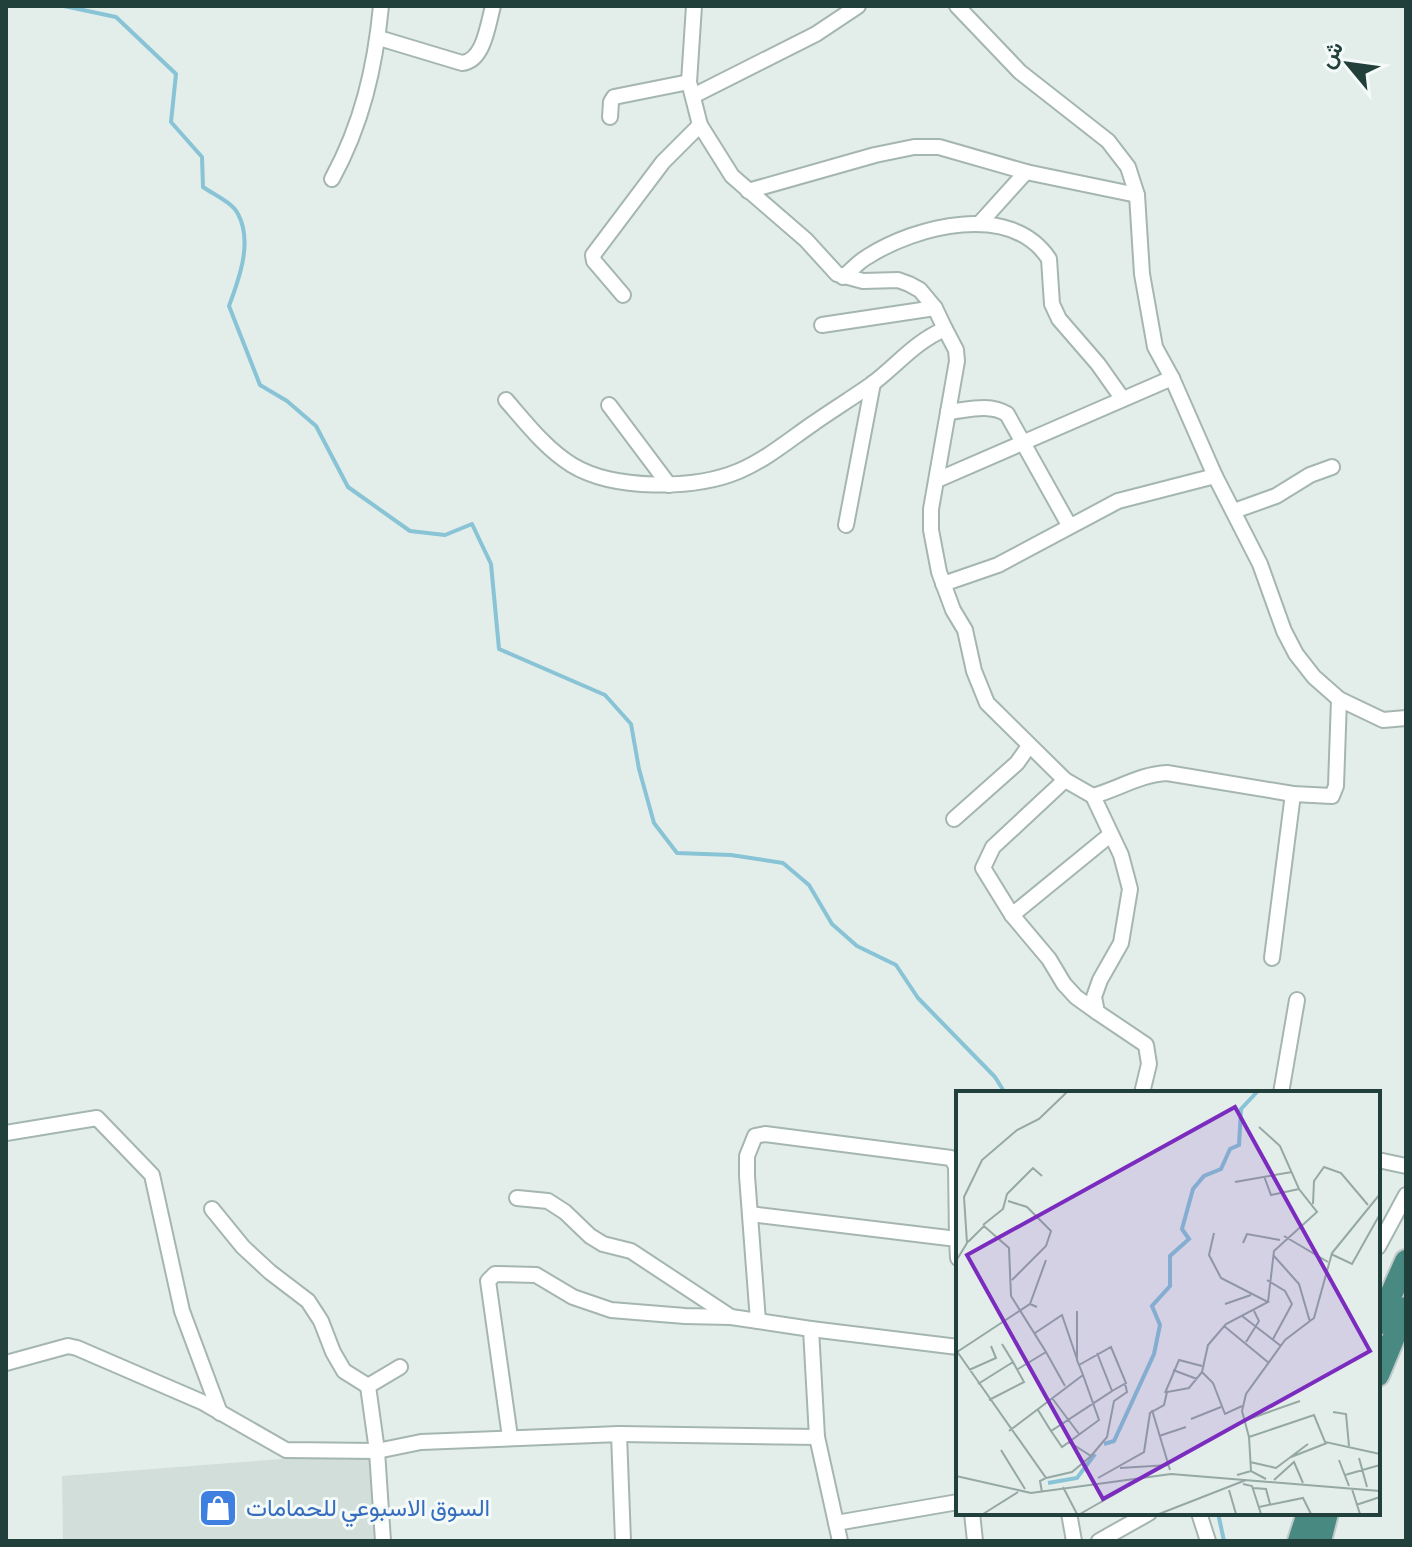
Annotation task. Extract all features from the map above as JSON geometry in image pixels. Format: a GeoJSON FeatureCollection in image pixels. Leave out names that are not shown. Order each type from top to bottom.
{"type":"FeatureCollection","features":[{"type":"Feature","properties":{"kind":"highway"},"geometry":{"type":"LineString","coordinates":[[1380,1320],[1406,1261]]}},
{"type":"Feature","properties":{"kind":"highway"},"geometry":{"type":"LineString","coordinates":[[1380,1370],[1406,1308]]}},
{"type":"Feature","properties":{"kind":"highway"},"geometry":{"type":"LineString","coordinates":[[1299,1541],[1306,1515]]}},
{"type":"Feature","properties":{"kind":"highway"},"geometry":{"type":"LineString","coordinates":[[1320,1541],[1326,1515]]}},
{"type":"Feature","properties":{"kind":"street"},"geometry":{"type":"LineString","coordinates":[[332,179],[361,117],[379,38],[381,6]]}},
{"type":"Feature","properties":{"kind":"street"},"geometry":{"type":"LineString","coordinates":[[379,38],[462,63],[470,62],[478,56],[493,6]]}},
{"type":"Feature","properties":{"kind":"street"},"geometry":{"type":"LineString","coordinates":[[694,6],[691,89],[700,125],[732,176],[806,240],[829,267],[843,277],[863,281],[898,280],[920,290],[935,308],[956,350],[957,361],[931,509],[931,530],[943,584],[965,630],[974,671],[987,703],[1065,780],[1093,796],[1121,855],[1130,889],[1121,943],[1094,997],[1097,1012]]}},
{"type":"Feature","properties":{"kind":"street"},"geometry":{"type":"LineString","coordinates":[[610,117],[614,97],[691,89],[816,34],[858,6]]}},
{"type":"Feature","properties":{"kind":"street"},"geometry":{"type":"LineString","coordinates":[[957,6],[1020,72],[1108,141],[1128,167],[1137,195],[1148,318],[1155,347],[1260,564],[1284,631],[1296,654],[1314,677],[1339,699],[1383,720],[1406,718]]}},
{"type":"Feature","properties":{"kind":"street"},"geometry":{"type":"LineString","coordinates":[[623,295],[594,261],[593,255],[663,162],[700,125]]}},
{"type":"Feature","properties":{"kind":"street"},"geometry":{"type":"LineString","coordinates":[[748,191],[914,147],[939,147],[1026,172],[1137,195]]}},
{"type":"Feature","properties":{"kind":"street"},"geometry":{"type":"LineString","coordinates":[[980,223],[1026,172]]}},
{"type":"Feature","properties":{"kind":"street"},"geometry":{"type":"LineString","coordinates":[[843,277],[866,257],[937,229],[980,223],[1013,230],[1029,238],[1049,259],[1052,304],[1059,319],[1098,364],[1122,398]]}},
{"type":"Feature","properties":{"kind":"street"},"geometry":{"type":"LineString","coordinates":[[822,325],[935,308]]}},
{"type":"Feature","properties":{"kind":"street"},"geometry":{"type":"LineString","coordinates":[[506,400],[543,441],[571,465],[592,475],[614,481],[669,485],[721,477],[769,454],[873,383],[928,337],[945,329]]}},
{"type":"Feature","properties":{"kind":"street"},"geometry":{"type":"LineString","coordinates":[[937,480],[1172,378]]}},
{"type":"Feature","properties":{"kind":"street"},"geometry":{"type":"LineString","coordinates":[[846,525],[873,383]]}},
{"type":"Feature","properties":{"kind":"street"},"geometry":{"type":"LineString","coordinates":[[609,405],[669,485]]}},
{"type":"Feature","properties":{"kind":"street"},"geometry":{"type":"LineString","coordinates":[[948,412],[987,407],[1007,414],[1069,525]]}},
{"type":"Feature","properties":{"kind":"street"},"geometry":{"type":"LineString","coordinates":[[1234,511],[1276,496],[1310,475],[1332,467]]}},
{"type":"Feature","properties":{"kind":"street"},"geometry":{"type":"LineString","coordinates":[[943,584],[998,565],[1118,501],[1215,476]]}},
{"type":"Feature","properties":{"kind":"street"},"geometry":{"type":"LineString","coordinates":[[1093,796],[1147,775],[1167,773],[1328,798],[1336,791],[1339,699]]}},
{"type":"Feature","properties":{"kind":"street"},"geometry":{"type":"LineString","coordinates":[[954,819],[1017,763],[1029,746]]}},
{"type":"Feature","properties":{"kind":"street"},"geometry":{"type":"LineString","coordinates":[[1065,780],[993,847],[983,868],[1012,915],[1049,959],[1064,984],[1076,997],[1146,1045],[1149,1064],[1142,1091]]}},
{"type":"Feature","properties":{"kind":"street"},"geometry":{"type":"LineString","coordinates":[[1272,958],[1293,794]]}},
{"type":"Feature","properties":{"kind":"street"},"geometry":{"type":"LineString","coordinates":[[1012,915],[1110,835]]}},
{"type":"Feature","properties":{"kind":"street"},"geometry":{"type":"LineString","coordinates":[[1281,1091],[1297,1000]]}},
{"type":"Feature","properties":{"kind":"street"},"geometry":{"type":"LineString","coordinates":[[6,1133],[97,1118],[152,1175],[182,1311],[221,1413]]}},
{"type":"Feature","properties":{"kind":"street"},"geometry":{"type":"LineString","coordinates":[[758,1321],[747,1156],[755,1136],[765,1134],[946,1156],[956,1162]]}},
{"type":"Feature","properties":{"kind":"street"},"geometry":{"type":"LineString","coordinates":[[1380,1160],[1406,1166]]}},
{"type":"Feature","properties":{"kind":"street"},"geometry":{"type":"LineString","coordinates":[[1380,1243],[1406,1195]]}},
{"type":"Feature","properties":{"kind":"street"},"geometry":{"type":"LineString","coordinates":[[517,1198],[548,1201],[565,1212],[590,1236],[603,1244],[631,1251],[731,1317]]}},
{"type":"Feature","properties":{"kind":"street"},"geometry":{"type":"LineString","coordinates":[[212,1209],[243,1247],[308,1301],[321,1321],[344,1371],[368,1386]]}},
{"type":"Feature","properties":{"kind":"street"},"geometry":{"type":"LineString","coordinates":[[750,1214],[956,1239]]}},
{"type":"Feature","properties":{"kind":"street"},"geometry":{"type":"LineString","coordinates":[[510,1437],[488,1281],[492,1275],[536,1275],[573,1297],[611,1310],[731,1317],[956,1347]]}},
{"type":"Feature","properties":{"kind":"street"},"geometry":{"type":"LineString","coordinates":[[811,1329],[817,1437],[840,1541]]}},
{"type":"Feature","properties":{"kind":"street"},"geometry":{"type":"LineString","coordinates":[[6,1363],[68,1346],[202,1402],[286,1450],[377,1451],[421,1442],[619,1434],[817,1437]]}},
{"type":"Feature","properties":{"kind":"street"},"geometry":{"type":"LineString","coordinates":[[368,1386],[400,1367]]}},
{"type":"Feature","properties":{"kind":"street"},"geometry":{"type":"LineString","coordinates":[[368,1386],[377,1451],[383,1541]]}},
{"type":"Feature","properties":{"kind":"street"},"geometry":{"type":"LineString","coordinates":[[619,1434],[623,1541]]}},
{"type":"Feature","properties":{"kind":"street"},"geometry":{"type":"LineString","coordinates":[[836,1523],[956,1502]]}},
{"type":"Feature","properties":{"kind":"street"},"geometry":{"type":"LineString","coordinates":[[972,1515],[975,1541]]}},
{"type":"Feature","properties":{"kind":"street"},"geometry":{"type":"LineString","coordinates":[[1069,1515],[1074,1541]]}},
{"type":"Feature","properties":{"kind":"street"},"geometry":{"type":"LineString","coordinates":[[1099,1541],[1145,1515]]}},
{"type":"Feature","properties":{"kind":"street"},"geometry":{"type":"LineString","coordinates":[[1200,1515],[1208,1541]]}},
{"type":"Feature","properties":{"kind":"shaded area","name":"السوق الاسبوعي للحمامات"},"geometry":{"type":"Polygon","coordinates":[[[371,1452],[376,1541],[63,1541],[62,1476],[371,1452]]]}},
{"type":"Feature","properties":{"kind":"waterway"},"geometry":{"type":"LineString","coordinates":[[64,6],[116,17],[176,74],[171,122],[202,157],[203,187],[232,206],[242,225],[243,260],[229,306],[260,385],[287,401],[316,426],[348,487],[410,531],[445,535],[472,524],[491,564],[499,649],[605,695],[631,724],[654,823],[677,853],[731,855],[783,863],[809,885],[832,924],[857,946],[896,965],[918,998],[995,1077],[1004,1091]]}},
{"type":"Feature","properties":{"kind":"waterway"},"geometry":{"type":"LineString","coordinates":[[1218,1515],[1224,1541]]}},
{"type":"Feature","properties":{"kind":"place","name":"السوق الاسبوعي للحمامات"},"geometry":{"type":"Point","coordinates":[218,1508]}}]}
